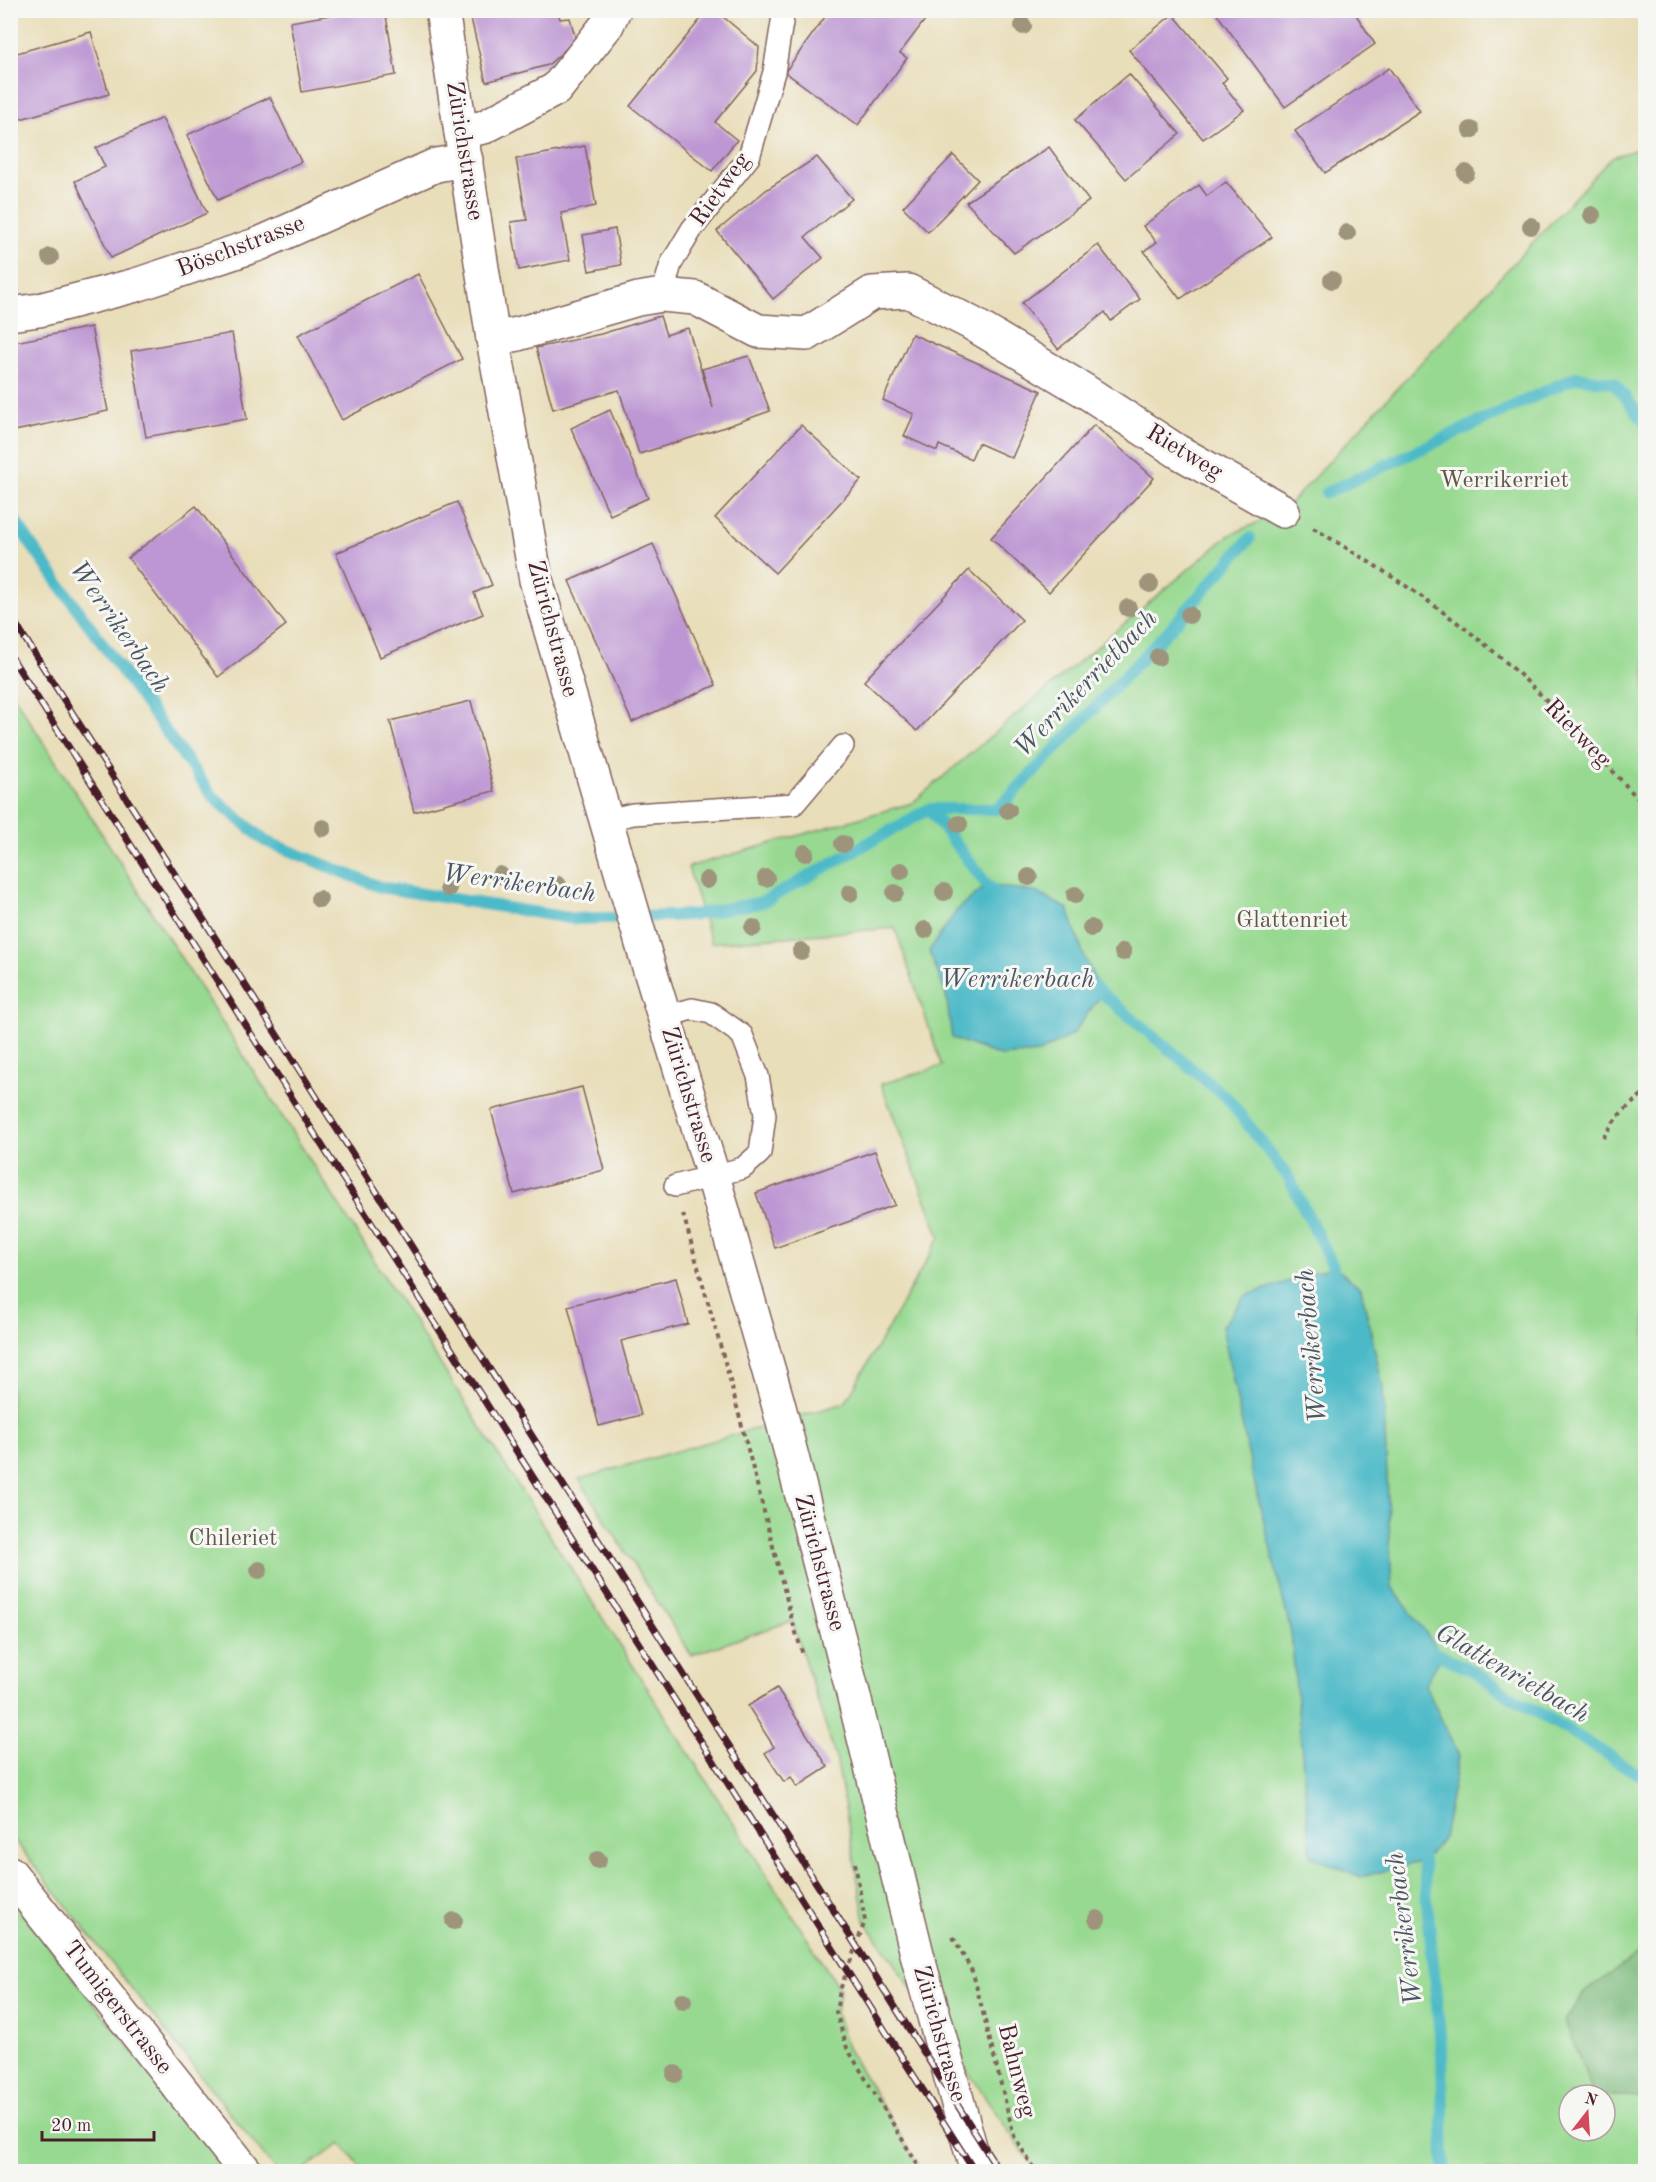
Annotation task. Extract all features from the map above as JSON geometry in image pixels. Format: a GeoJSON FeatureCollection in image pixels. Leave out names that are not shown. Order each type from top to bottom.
{"type":"FeatureCollection","features":[{"type":"Feature","properties":{"kind":"main road","name":"Zürichstrasse"},"geometry":{"type":"LineString","coordinates":[[442,10],[493,339],[536,580],[778,1403],[856,1704],[919,1962],[976,2172]]}},
{"type":"Feature","properties":{"kind":"main road","name":"Böschstrasse"},"geometry":{"type":"LineString","coordinates":[[10,314],[39,310],[136,285],[259,244],[435,165],[463,146],[484,127],[556,89],[607,25],[614,10]]}},
{"type":"Feature","properties":{"kind":"main road","name":"Rietweg"},"geometry":{"type":"LineString","coordinates":[[493,339],[638,299],[662,295],[695,298],[758,331],[807,334],[872,293],[908,291],[971,323],[1085,391],[1177,451],[1283,511]]}},
{"type":"Feature","properties":{"kind":"main road","name":"Tumigerstrasse"},"geometry":{"type":"LineString","coordinates":[[10,1874],[246,2172]]}},
{"type":"Feature","properties":{"kind":"lane","name":"Rietweg"},"geometry":{"type":"LineString","coordinates":[[662,295],[671,264],[692,229],[749,157],[774,72],[784,10]]}},
{"type":"Feature","properties":{"kind":"lane"},"geometry":{"type":"LineString","coordinates":[[607,820],[633,814],[794,804],[843,746]]}},
{"type":"Feature","properties":{"kind":"lane"},"geometry":{"type":"LineString","coordinates":[[664,1017],[692,1010],[711,1013],[742,1035],[758,1076],[765,1115],[760,1154],[743,1168],[675,1186]]}},
{"type":"Feature","properties":{"kind":"path","name":"Rietweg"},"geometry":{"type":"LineString","coordinates":[[1283,511],[1359,555],[1427,600],[1494,652],[1560,715],[1646,807]]}},
{"type":"Feature","properties":{"kind":"path"},"geometry":{"type":"LineString","coordinates":[[1603,1138],[1617,1117],[1646,1091]]}},
{"type":"Feature","properties":{"kind":"path"},"geometry":{"type":"LineString","coordinates":[[730,1380],[792,1620],[806,1664]]}},
{"type":"Feature","properties":{"kind":"path"},"geometry":{"type":"LineString","coordinates":[[853,1855],[865,1921],[840,1990],[836,2012],[847,2048],[922,2172]]}},
{"type":"Feature","properties":{"kind":"path","name":"Bahnweg"},"geometry":{"type":"LineString","coordinates":[[973,1973],[1014,2136],[1036,2172]]}},
{"type":"Feature","properties":{"kind":"green space","name":"Glattenriet"},"geometry":{"type":"Polygon","coordinates":[[[1645,147],[1645,2171],[1036,2171],[865,1921],[837,1762],[792,1621],[691,1655],[579,1479],[845,1403],[940,1237],[881,1084],[942,1066],[895,928],[711,943],[688,867],[912,803],[1228,536],[1283,511],[1612,157],[1645,147]]]}},
{"type":"Feature","properties":{"kind":"green space","name":"Chileriet"},"geometry":{"type":"Polygon","coordinates":[[[10,690],[840,1990],[836,2012],[847,2048],[922,2171],[364,2172],[341,2143],[302,2171],[276,2171],[11,1836],[10,690]]]}},
{"type":"Feature","properties":{"kind":"green space"},"geometry":{"type":"Polygon","coordinates":[[[11,1899],[228,2171],[11,2171],[11,1899]]]}},
{"type":"Feature","properties":{"kind":"green space"},"geometry":{"type":"Polygon","coordinates":[[[1645,1931],[1645,2097],[1617,2096],[1617,2083],[1589,2083],[1565,2022],[1583,1994],[1639,1953],[1645,1931]]]}},
{"type":"Feature","properties":{"kind":"water","name":"Werrikerbach"},"geometry":{"type":"Polygon","coordinates":[[[987,885],[1035,892],[1068,909],[1084,956],[1102,994],[1073,1034],[1039,1053],[1000,1056],[952,1038],[946,994],[929,951],[957,910],[987,885]]]}},
{"type":"Feature","properties":{"kind":"water"},"geometry":{"type":"Polygon","coordinates":[[[1333,1266],[1361,1288],[1383,1387],[1392,1587],[1442,1655],[1425,1685],[1459,1756],[1443,1838],[1423,1861],[1361,1877],[1311,1856],[1291,1632],[1253,1477],[1222,1327],[1245,1296],[1333,1266]]]}},
{"type":"Feature","properties":{"kind":"building"},"geometry":{"type":"Polygon","coordinates":[[[359,10],[385,10],[396,75],[302,92],[290,22],[359,10]]]}},
{"type":"Feature","properties":{"kind":"building"},"geometry":{"type":"Polygon","coordinates":[[[469,10],[557,10],[560,19],[570,18],[576,40],[548,65],[486,82],[469,10]]]}},
{"type":"Feature","properties":{"kind":"building"},"geometry":{"type":"Polygon","coordinates":[[[708,10],[715,10],[759,47],[757,71],[715,122],[737,140],[712,171],[630,106],[708,10]]]}},
{"type":"Feature","properties":{"kind":"building"},"geometry":{"type":"Polygon","coordinates":[[[830,10],[912,10],[925,20],[900,53],[907,58],[858,125],[785,72],[830,10]]]}},
{"type":"Feature","properties":{"kind":"building"},"geometry":{"type":"Polygon","coordinates":[[[1214,10],[1353,10],[1375,44],[1285,107],[1214,10]]]}},
{"type":"Feature","properties":{"kind":"building"},"geometry":{"type":"Polygon","coordinates":[[[1173,14],[1227,78],[1222,83],[1244,110],[1203,139],[1129,50],[1173,14]]]}},
{"type":"Feature","properties":{"kind":"building"},"geometry":{"type":"Polygon","coordinates":[[[91,32],[109,94],[10,122],[10,55],[91,32]]]}},
{"type":"Feature","properties":{"kind":"building"},"geometry":{"type":"Polygon","coordinates":[[[1389,68],[1420,111],[1325,173],[1295,131],[1389,68]]]}},
{"type":"Feature","properties":{"kind":"building"},"geometry":{"type":"Polygon","coordinates":[[[1129,74],[1180,134],[1126,179],[1075,120],[1129,74]]]}},
{"type":"Feature","properties":{"kind":"building"},"geometry":{"type":"Polygon","coordinates":[[[270,97],[301,162],[218,200],[187,135],[270,97]]]}},
{"type":"Feature","properties":{"kind":"building"},"geometry":{"type":"Polygon","coordinates":[[[162,118],[207,213],[111,258],[75,181],[105,167],[96,148],[162,118]]]}},
{"type":"Feature","properties":{"kind":"building"},"geometry":{"type":"Polygon","coordinates":[[[585,146],[596,206],[561,213],[570,260],[519,270],[511,222],[527,220],[516,159],[585,146]]]}},
{"type":"Feature","properties":{"kind":"building"},"geometry":{"type":"Polygon","coordinates":[[[1049,147],[1089,201],[1014,253],[966,202],[1049,147]]]}},
{"type":"Feature","properties":{"kind":"building"},"geometry":{"type":"Polygon","coordinates":[[[953,155],[978,180],[928,232],[903,207],[953,155]]]}},
{"type":"Feature","properties":{"kind":"building"},"geometry":{"type":"Polygon","coordinates":[[[817,157],[852,199],[805,237],[823,258],[773,299],[717,231],[766,190],[817,157]]]}},
{"type":"Feature","properties":{"kind":"building"},"geometry":{"type":"Polygon","coordinates":[[[1226,182],[1272,237],[1180,299],[1144,251],[1157,242],[1143,226],[1199,185],[1207,196],[1226,182]]]}},
{"type":"Feature","properties":{"kind":"building"},"geometry":{"type":"Polygon","coordinates":[[[615,229],[621,265],[589,271],[583,235],[615,229]]]}},
{"type":"Feature","properties":{"kind":"building"},"geometry":{"type":"Polygon","coordinates":[[[1098,245],[1140,299],[1111,321],[1105,312],[1058,349],[1022,303],[1098,245]]]}},
{"type":"Feature","properties":{"kind":"building"},"geometry":{"type":"Polygon","coordinates":[[[418,274],[462,359],[342,420],[298,335],[418,274]]]}},
{"type":"Feature","properties":{"kind":"building"},"geometry":{"type":"Polygon","coordinates":[[[660,316],[666,335],[688,328],[713,408],[702,369],[749,356],[770,411],[639,454],[619,390],[553,409],[536,348],[601,334],[660,316]]]}},
{"type":"Feature","properties":{"kind":"building"},"geometry":{"type":"Polygon","coordinates":[[[91,327],[108,411],[10,432],[10,343],[91,327]]]}},
{"type":"Feature","properties":{"kind":"building"},"geometry":{"type":"Polygon","coordinates":[[[232,333],[247,419],[146,437],[131,351],[232,333]]]}},
{"type":"Feature","properties":{"kind":"building"},"geometry":{"type":"Polygon","coordinates":[[[912,334],[1041,391],[1012,458],[978,443],[971,459],[939,445],[937,451],[904,436],[914,414],[883,400],[912,334]]]}},
{"type":"Feature","properties":{"kind":"building"},"geometry":{"type":"Polygon","coordinates":[[[610,410],[648,498],[610,515],[571,428],[610,410]]]}},
{"type":"Feature","properties":{"kind":"building"},"geometry":{"type":"Polygon","coordinates":[[[801,425],[861,480],[775,573],[715,518],[801,425]]]}},
{"type":"Feature","properties":{"kind":"building"},"geometry":{"type":"Polygon","coordinates":[[[1094,425],[1154,478],[1049,592],[991,538],[1094,425]]]}},
{"type":"Feature","properties":{"kind":"building"},"geometry":{"type":"Polygon","coordinates":[[[457,502],[492,585],[474,593],[483,614],[380,657],[336,553],[457,502]]]}},
{"type":"Feature","properties":{"kind":"building"},"geometry":{"type":"Polygon","coordinates":[[[196,506],[286,625],[218,677],[128,558],[196,506]]]}},
{"type":"Feature","properties":{"kind":"building"},"geometry":{"type":"Polygon","coordinates":[[[653,544],[716,685],[632,722],[569,581],[653,544]]]}},
{"type":"Feature","properties":{"kind":"building"},"geometry":{"type":"Polygon","coordinates":[[[969,570],[1022,620],[917,731],[864,681],[969,570]]]}},
{"type":"Feature","properties":{"kind":"building"},"geometry":{"type":"Polygon","coordinates":[[[471,701],[494,791],[414,812],[390,721],[471,701]]]}},
{"type":"Feature","properties":{"kind":"building"},"geometry":{"type":"Polygon","coordinates":[[[582,1087],[604,1170],[514,1194],[491,1110],[582,1087]]]}},
{"type":"Feature","properties":{"kind":"building"},"geometry":{"type":"Polygon","coordinates":[[[875,1151],[895,1205],[775,1248],[756,1193],[875,1151]]]}},
{"type":"Feature","properties":{"kind":"building"},"geometry":{"type":"Polygon","coordinates":[[[676,1278],[688,1324],[621,1341],[641,1415],[599,1426],[568,1306],[676,1278]]]}},
{"type":"Feature","properties":{"kind":"building"},"geometry":{"type":"Polygon","coordinates":[[[777,1688],[828,1767],[797,1787],[791,1777],[784,1782],[765,1753],[774,1747],[748,1706],[777,1688]]]}},
{"type":"Feature","properties":{"kind":"waterway","name":"Werrikerrietbach"},"geometry":{"type":"LineString","coordinates":[[1326,493],[1576,377],[1614,383],[1646,423]]}},
{"type":"Feature","properties":{"kind":"waterway","name":"Werrikerbach"},"geometry":{"type":"LineString","coordinates":[[10,513],[213,797],[265,841],[380,887],[575,919],[693,915],[763,902],[929,809],[998,809],[1171,628],[1250,538]]}},
{"type":"Feature","properties":{"kind":"waterway","name":"Werrikerbach"},"geometry":{"type":"LineString","coordinates":[[929,809],[987,885],[998,895]]}},
{"type":"Feature","properties":{"kind":"waterway","name":"Werrikerbach"},"geometry":{"type":"LineString","coordinates":[[1091,984],[1228,1099],[1289,1178],[1333,1266],[1333,1282]]}},
{"type":"Feature","properties":{"kind":"waterway","name":"Glattenrietbach"},"geometry":{"type":"LineString","coordinates":[[1428,1649],[1476,1673],[1646,1779]]}},
{"type":"Feature","properties":{"kind":"waterway","name":"Werrikerbach"},"geometry":{"type":"LineString","coordinates":[[1419,1847],[1423,1861],[1442,2056],[1444,2172]]}},
{"type":"Feature","properties":{"kind":"railway"},"geometry":{"type":"LineString","coordinates":[[10,615],[1000,2172]]}},
{"type":"Feature","properties":{"kind":"railway"},"geometry":{"type":"LineString","coordinates":[[10,655],[975,2172]]}},
{"type":"Feature","properties":{"kind":"park label","name":"Werrikerriet"},"geometry":{"type":"Point","coordinates":[1504,481]}}]}
